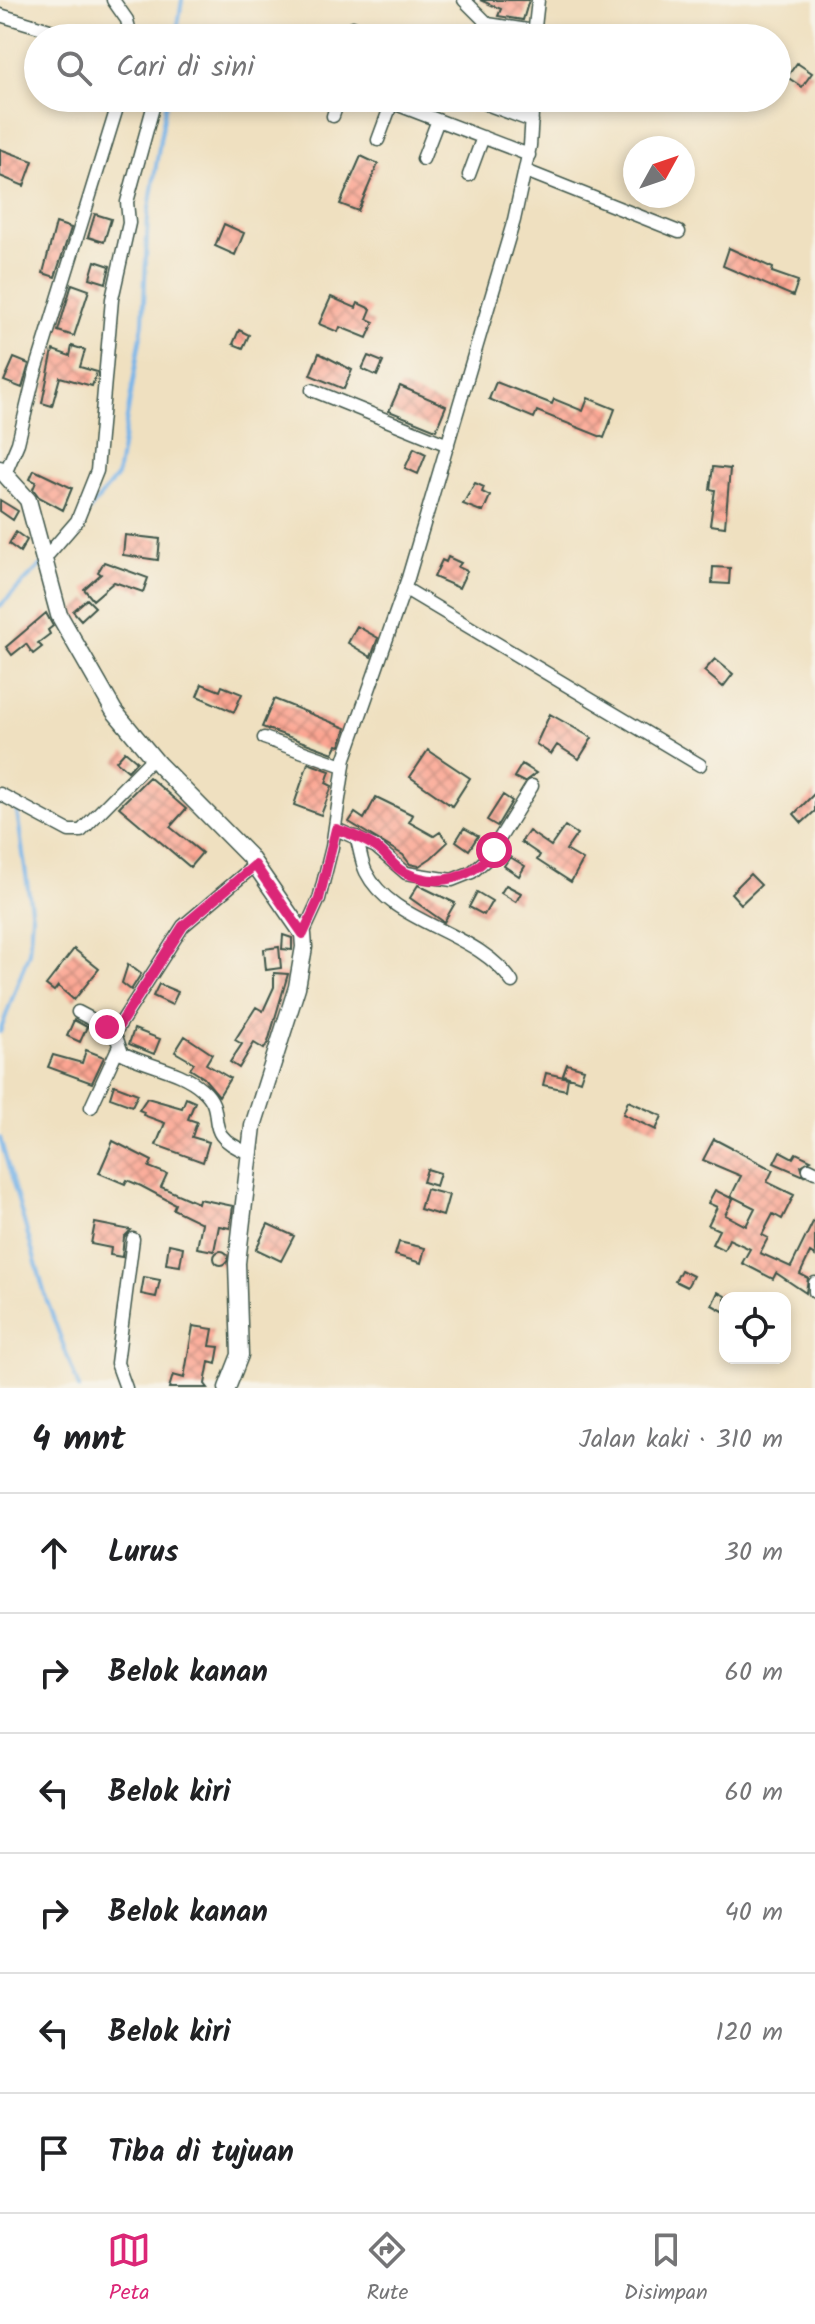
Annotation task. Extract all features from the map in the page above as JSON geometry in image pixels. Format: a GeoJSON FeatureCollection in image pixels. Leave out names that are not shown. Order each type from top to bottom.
{"type":"FeatureCollection","features":[{"type":"Feature","properties":{"kind":"street"},"geometry":{"type":"LineString","coordinates":[[113,0],[128,24]]}},
{"type":"Feature","properties":{"kind":"street"},"geometry":{"type":"LineString","coordinates":[[464,0],[488,24]]}},
{"type":"Feature","properties":{"kind":"street"},"geometry":{"type":"LineString","coordinates":[[535,24],[538,0]]}},
{"type":"Feature","properties":{"kind":"street"},"geometry":{"type":"LineString","coordinates":[[0,15],[30,24]]}},
{"type":"Feature","properties":{"kind":"street"},"geometry":{"type":"LineString","coordinates":[[116,112],[42,349],[18,443],[3,471],[28,500],[59,615],[91,666],[114,711],[153,758],[212,815],[255,865],[303,934]]}},
{"type":"Feature","properties":{"kind":"street"},"geometry":{"type":"LineString","coordinates":[[45,558],[77,521],[97,471],[112,299],[129,223],[127,202],[152,112]]}},
{"type":"Feature","properties":{"kind":"street"},"geometry":{"type":"LineString","coordinates":[[333,116],[334,112]]}},
{"type":"Feature","properties":{"kind":"street"},"geometry":{"type":"LineString","coordinates":[[378,140],[384,112]]}},
{"type":"Feature","properties":{"kind":"street"},"geometry":{"type":"LineString","coordinates":[[417,112],[529,155]]}},
{"type":"Feature","properties":{"kind":"street"},"geometry":{"type":"LineString","coordinates":[[508,112],[532,121]]}},
{"type":"Feature","properties":{"kind":"street"},"geometry":{"type":"LineString","coordinates":[[227,1388],[240,1355],[237,1263],[249,1153],[260,1098],[297,987],[304,947],[303,934],[319,899],[336,829],[343,766],[404,588],[448,445],[526,171],[532,112]]}},
{"type":"Feature","properties":{"kind":"street"},"geometry":{"type":"LineString","coordinates":[[423,159],[438,120]]}},
{"type":"Feature","properties":{"kind":"street"},"geometry":{"type":"LineString","coordinates":[[469,175],[483,137]]}},
{"type":"Feature","properties":{"kind":"street"},"geometry":{"type":"LineString","coordinates":[[526,171],[679,232]]}},
{"type":"Feature","properties":{"kind":"street"},"geometry":{"type":"LineString","coordinates":[[312,390],[448,445]]}},
{"type":"Feature","properties":{"kind":"street"},"geometry":{"type":"LineString","coordinates":[[404,588],[700,765]]}},
{"type":"Feature","properties":{"kind":"street"},"geometry":{"type":"LineString","coordinates":[[264,738],[343,766]]}},
{"type":"Feature","properties":{"kind":"street"},"geometry":{"type":"LineString","coordinates":[[0,794],[69,831],[81,831],[153,758]]}},
{"type":"Feature","properties":{"kind":"street"},"geometry":{"type":"LineString","coordinates":[[336,829],[376,847],[406,873],[440,879],[463,877],[487,859],[532,786]]}},
{"type":"Feature","properties":{"kind":"street"},"geometry":{"type":"LineString","coordinates":[[356,837],[365,870],[381,890],[404,908],[488,954],[512,982]]}},
{"type":"Feature","properties":{"kind":"street"},"geometry":{"type":"LineString","coordinates":[[249,1153],[228,1143],[218,1133],[214,1103],[198,1085],[125,1055],[118,1048],[115,1032],[183,926],[255,865]]}},
{"type":"Feature","properties":{"kind":"street"},"geometry":{"type":"LineString","coordinates":[[78,1012],[115,1032]]}},
{"type":"Feature","properties":{"kind":"street"},"geometry":{"type":"LineString","coordinates":[[91,1107],[118,1048]]}},
{"type":"Feature","properties":{"kind":"street"},"geometry":{"type":"LineString","coordinates":[[126,1388],[117,1363],[133,1239]]}},
{"type":"Feature","properties":{"kind":"street"},"geometry":{"type":"LineString","coordinates":[[815,1283],[815,1292]]}},
{"type":"Feature","properties":{"kind":"building"},"geometry":{"type":"Polygon","coordinates":[[[480,0],[529,0],[523,20],[498,16],[501,9],[480,0]]]}},
{"type":"Feature","properties":{"kind":"building"},"geometry":{"type":"Polygon","coordinates":[[[797,63],[812,73],[802,87],[791,80],[791,71],[797,63]]]}},
{"type":"Feature","properties":{"kind":"building"},"geometry":{"type":"Polygon","coordinates":[[[0,149],[33,161],[24,186],[0,176],[0,149]]]}},
{"type":"Feature","properties":{"kind":"building"},"geometry":{"type":"Polygon","coordinates":[[[361,156],[378,164],[358,211],[340,204],[361,156]]]}},
{"type":"Feature","properties":{"kind":"building"},"geometry":{"type":"Polygon","coordinates":[[[95,214],[111,219],[104,242],[88,237],[95,214]]]}},
{"type":"Feature","properties":{"kind":"building"},"geometry":{"type":"Polygon","coordinates":[[[56,223],[71,228],[55,277],[43,273],[56,223]]]}},
{"type":"Feature","properties":{"kind":"building"},"geometry":{"type":"Polygon","coordinates":[[[224,224],[244,233],[235,255],[215,246],[224,224]]]}},
{"type":"Feature","properties":{"kind":"building"},"geometry":{"type":"Polygon","coordinates":[[[729,248],[773,268],[772,272],[798,281],[793,296],[723,266],[729,248]]]}},
{"type":"Feature","properties":{"kind":"building"},"geometry":{"type":"Polygon","coordinates":[[[95,261],[110,266],[106,283],[90,278],[95,261]]]}},
{"type":"Feature","properties":{"kind":"building"},"geometry":{"type":"Polygon","coordinates":[[[72,284],[89,290],[74,336],[58,331],[72,284]]]}},
{"type":"Feature","properties":{"kind":"building"},"geometry":{"type":"Polygon","coordinates":[[[331,297],[356,308],[358,303],[371,309],[367,319],[374,322],[367,338],[340,327],[338,332],[319,324],[331,297]]]}},
{"type":"Feature","properties":{"kind":"building"},"geometry":{"type":"Polygon","coordinates":[[[239,330],[249,335],[243,348],[233,344],[239,330]]]}},
{"type":"Feature","properties":{"kind":"building"},"geometry":{"type":"Polygon","coordinates":[[[72,346],[85,350],[80,367],[97,372],[92,386],[60,377],[52,406],[42,403],[53,350],[70,356],[72,346]]]}},
{"type":"Feature","properties":{"kind":"building"},"geometry":{"type":"Polygon","coordinates":[[[319,353],[352,370],[344,389],[310,375],[319,353]]]}},
{"type":"Feature","properties":{"kind":"building"},"geometry":{"type":"Polygon","coordinates":[[[368,356],[383,362],[377,376],[362,369],[368,356]]]}},
{"type":"Feature","properties":{"kind":"building"},"geometry":{"type":"Polygon","coordinates":[[[14,358],[29,364],[22,388],[4,381],[14,358]]]}},
{"type":"Feature","properties":{"kind":"building"},"geometry":{"type":"Polygon","coordinates":[[[496,382],[552,404],[554,399],[583,411],[588,398],[615,409],[604,438],[537,411],[534,418],[489,399],[496,382]]]}},
{"type":"Feature","properties":{"kind":"building"},"geometry":{"type":"Polygon","coordinates":[[[400,386],[446,406],[436,430],[389,411],[400,386]]]}},
{"type":"Feature","properties":{"kind":"building"},"geometry":{"type":"Polygon","coordinates":[[[414,448],[426,454],[418,474],[405,468],[414,448]]]}},
{"type":"Feature","properties":{"kind":"building"},"geometry":{"type":"Polygon","coordinates":[[[713,467],[730,469],[725,527],[710,525],[715,490],[710,489],[713,467]]]}},
{"type":"Feature","properties":{"kind":"building"},"geometry":{"type":"Polygon","coordinates":[[[34,470],[72,488],[63,510],[39,497],[33,489],[36,482],[30,479],[34,470]]]}},
{"type":"Feature","properties":{"kind":"building"},"geometry":{"type":"Polygon","coordinates":[[[475,483],[484,487],[482,492],[490,496],[483,512],[463,504],[475,483]]]}},
{"type":"Feature","properties":{"kind":"building"},"geometry":{"type":"Polygon","coordinates":[[[0,500],[18,511],[13,520],[0,511],[0,500]]]}},
{"type":"Feature","properties":{"kind":"building"},"geometry":{"type":"Polygon","coordinates":[[[16,532],[27,540],[20,552],[9,544],[16,532]]]}},
{"type":"Feature","properties":{"kind":"building"},"geometry":{"type":"Polygon","coordinates":[[[125,535],[160,539],[158,560],[123,555],[125,535]]]}},
{"type":"Feature","properties":{"kind":"building"},"geometry":{"type":"Polygon","coordinates":[[[448,557],[461,563],[458,567],[467,571],[459,588],[434,577],[442,560],[446,562],[448,557]]]}},
{"type":"Feature","properties":{"kind":"building"},"geometry":{"type":"Polygon","coordinates":[[[104,562],[148,578],[143,592],[114,582],[93,600],[84,589],[101,574],[98,572],[104,562]]]}},
{"type":"Feature","properties":{"kind":"building"},"geometry":{"type":"Polygon","coordinates":[[[713,567],[730,568],[729,584],[712,583],[713,567]]]}},
{"type":"Feature","properties":{"kind":"building"},"geometry":{"type":"Polygon","coordinates":[[[87,599],[95,607],[81,620],[73,611],[87,599]]]}},
{"type":"Feature","properties":{"kind":"building"},"geometry":{"type":"Polygon","coordinates":[[[46,613],[53,626],[48,630],[50,634],[38,643],[42,647],[33,654],[26,644],[12,655],[6,647],[46,613]]]}},
{"type":"Feature","properties":{"kind":"building"},"geometry":{"type":"Polygon","coordinates":[[[357,626],[378,638],[371,657],[348,643],[357,626]]]}},
{"type":"Feature","properties":{"kind":"building"},"geometry":{"type":"Polygon","coordinates":[[[715,659],[733,674],[723,687],[704,671],[715,659]]]}},
{"type":"Feature","properties":{"kind":"building"},"geometry":{"type":"Polygon","coordinates":[[[202,684],[220,691],[222,686],[242,694],[234,712],[197,696],[202,684]]]}},
{"type":"Feature","properties":{"kind":"building"},"geometry":{"type":"Polygon","coordinates":[[[274,699],[346,728],[340,746],[337,745],[333,753],[262,727],[274,699]]]}},
{"type":"Feature","properties":{"kind":"building"},"geometry":{"type":"Polygon","coordinates":[[[550,714],[592,738],[579,759],[557,745],[551,754],[536,744],[550,714]]]}},
{"type":"Feature","properties":{"kind":"building"},"geometry":{"type":"Polygon","coordinates":[[[428,750],[470,778],[452,806],[410,777],[428,750]]]}},
{"type":"Feature","properties":{"kind":"building"},"geometry":{"type":"Polygon","coordinates":[[[125,751],[137,761],[128,771],[116,761],[125,751]]]}},
{"type":"Feature","properties":{"kind":"building"},"geometry":{"type":"Polygon","coordinates":[[[308,763],[330,771],[326,783],[332,786],[321,815],[294,805],[308,763]]]}},
{"type":"Feature","properties":{"kind":"building"},"geometry":{"type":"Polygon","coordinates":[[[522,764],[536,773],[524,782],[514,777],[522,764]]]}},
{"type":"Feature","properties":{"kind":"building"},"geometry":{"type":"Polygon","coordinates":[[[149,777],[186,809],[170,827],[202,853],[190,867],[119,807],[149,777]]]}},
{"type":"Feature","properties":{"kind":"building"},"geometry":{"type":"Polygon","coordinates":[[[815,793],[815,811],[802,823],[794,814],[815,793]]]}},
{"type":"Feature","properties":{"kind":"building"},"geometry":{"type":"Polygon","coordinates":[[[503,795],[512,801],[497,826],[487,820],[503,795]]]}},
{"type":"Feature","properties":{"kind":"building"},"geometry":{"type":"Polygon","coordinates":[[[376,797],[413,815],[409,822],[434,836],[440,832],[448,842],[419,866],[410,864],[403,855],[349,822],[355,813],[364,819],[376,797]]]}},
{"type":"Feature","properties":{"kind":"building"},"geometry":{"type":"Polygon","coordinates":[[[565,826],[577,834],[566,850],[583,860],[571,882],[537,860],[540,855],[521,842],[529,831],[551,846],[565,826]]]}},
{"type":"Feature","properties":{"kind":"building"},"geometry":{"type":"Polygon","coordinates":[[[464,828],[478,836],[469,850],[456,841],[464,828]]]}},
{"type":"Feature","properties":{"kind":"building"},"geometry":{"type":"Polygon","coordinates":[[[510,857],[525,866],[519,876],[504,866],[510,857]]]}},
{"type":"Feature","properties":{"kind":"building"},"geometry":{"type":"Polygon","coordinates":[[[750,874],[761,885],[741,904],[731,893],[750,874]]]}},
{"type":"Feature","properties":{"kind":"building"},"geometry":{"type":"Polygon","coordinates":[[[418,885],[455,903],[444,922],[410,898],[418,885]]]}},
{"type":"Feature","properties":{"kind":"building"},"geometry":{"type":"Polygon","coordinates":[[[506,885],[521,893],[516,902],[501,893],[506,885]]]}},
{"type":"Feature","properties":{"kind":"building"},"geometry":{"type":"Polygon","coordinates":[[[477,892],[492,901],[484,915],[469,907],[477,892]]]}},
{"type":"Feature","properties":{"kind":"building"},"geometry":{"type":"Polygon","coordinates":[[[283,935],[292,938],[292,950],[282,949],[283,935]]]}},
{"type":"Feature","properties":{"kind":"building"},"geometry":{"type":"Polygon","coordinates":[[[279,947],[281,968],[266,970],[264,949],[279,947]]]}},
{"type":"Feature","properties":{"kind":"building"},"geometry":{"type":"Polygon","coordinates":[[[74,949],[99,969],[74,1000],[58,986],[54,991],[46,985],[74,949]]]}},
{"type":"Feature","properties":{"kind":"building"},"geometry":{"type":"Polygon","coordinates":[[[128,964],[141,974],[131,990],[122,983],[128,964]]]}},
{"type":"Feature","properties":{"kind":"building"},"geometry":{"type":"Polygon","coordinates":[[[274,973],[288,974],[268,1042],[264,1049],[254,1043],[239,1068],[230,1062],[242,1044],[235,1040],[256,1007],[263,1011],[274,987],[274,973]]]}},
{"type":"Feature","properties":{"kind":"building"},"geometry":{"type":"Polygon","coordinates":[[[159,984],[178,992],[172,1005],[153,996],[159,984]]]}},
{"type":"Feature","properties":{"kind":"building"},"geometry":{"type":"Polygon","coordinates":[[[74,1020],[87,1027],[80,1042],[67,1036],[74,1020]]]}},
{"type":"Feature","properties":{"kind":"building"},"geometry":{"type":"Polygon","coordinates":[[[134,1029],[160,1039],[154,1054],[129,1044],[134,1029]]]}},
{"type":"Feature","properties":{"kind":"building"},"geometry":{"type":"Polygon","coordinates":[[[185,1036],[212,1054],[206,1064],[230,1078],[219,1096],[204,1078],[190,1069],[194,1063],[175,1052],[185,1036]]]}},
{"type":"Feature","properties":{"kind":"building"},"geometry":{"type":"Polygon","coordinates":[[[86,1050],[104,1057],[92,1083],[48,1067],[53,1055],[82,1063],[86,1050]]]}},
{"type":"Feature","properties":{"kind":"building"},"geometry":{"type":"Polygon","coordinates":[[[567,1064],[584,1069],[580,1081],[563,1075],[567,1064]]]}},
{"type":"Feature","properties":{"kind":"building"},"geometry":{"type":"Polygon","coordinates":[[[546,1073],[568,1078],[566,1090],[543,1085],[546,1073]]]}},
{"type":"Feature","properties":{"kind":"building"},"geometry":{"type":"Polygon","coordinates":[[[114,1085],[138,1094],[132,1106],[110,1098],[114,1085]]]}},
{"type":"Feature","properties":{"kind":"building"},"geometry":{"type":"Polygon","coordinates":[[[147,1098],[182,1108],[186,1098],[195,1102],[188,1119],[197,1122],[192,1137],[209,1142],[203,1162],[156,1145],[165,1123],[143,1115],[144,1112],[139,1110],[147,1098]]]}},
{"type":"Feature","properties":{"kind":"building"},"geometry":{"type":"Polygon","coordinates":[[[628,1101],[662,1116],[656,1130],[623,1114],[628,1101]]]}},
{"type":"Feature","properties":{"kind":"building"},"geometry":{"type":"Polygon","coordinates":[[[714,1139],[773,1170],[767,1182],[794,1195],[782,1219],[773,1214],[762,1235],[768,1238],[760,1253],[791,1267],[815,1218],[815,1256],[810,1253],[800,1274],[808,1278],[806,1293],[776,1273],[773,1279],[742,1263],[750,1249],[729,1239],[724,1250],[712,1244],[719,1230],[708,1225],[717,1207],[708,1203],[715,1190],[733,1199],[725,1215],[746,1226],[755,1208],[731,1196],[741,1176],[703,1160],[714,1139]]]}},
{"type":"Feature","properties":{"kind":"building"},"geometry":{"type":"Polygon","coordinates":[[[113,1141],[152,1161],[149,1167],[167,1174],[161,1187],[198,1203],[199,1199],[233,1206],[230,1228],[219,1226],[214,1251],[197,1248],[202,1223],[173,1209],[175,1204],[127,1180],[125,1184],[99,1173],[113,1141]]]}},
{"type":"Feature","properties":{"kind":"building"},"geometry":{"type":"Polygon","coordinates":[[[780,1151],[793,1158],[796,1153],[811,1160],[801,1166],[804,1176],[774,1163],[780,1151]]]}},
{"type":"Feature","properties":{"kind":"building"},"geometry":{"type":"Polygon","coordinates":[[[427,1169],[440,1173],[436,1186],[423,1182],[427,1169]]]}},
{"type":"Feature","properties":{"kind":"building"},"geometry":{"type":"Polygon","coordinates":[[[426,1189],[449,1195],[443,1216],[420,1209],[426,1189]]]}},
{"type":"Feature","properties":{"kind":"building"},"geometry":{"type":"Polygon","coordinates":[[[95,1223],[131,1230],[124,1237],[122,1257],[110,1255],[111,1248],[91,1244],[95,1223]]]}},
{"type":"Feature","properties":{"kind":"building"},"geometry":{"type":"Polygon","coordinates":[[[268,1224],[294,1236],[281,1261],[256,1249],[268,1224]]]}},
{"type":"Feature","properties":{"kind":"building"},"geometry":{"type":"Polygon","coordinates":[[[399,1242],[425,1248],[421,1263],[395,1255],[399,1242]]]}},
{"type":"Feature","properties":{"kind":"building"},"geometry":{"type":"Polygon","coordinates":[[[169,1244],[183,1247],[180,1266],[166,1264],[169,1244]]]}},
{"type":"Feature","properties":{"kind":"building"},"geometry":{"type":"Polygon","coordinates":[[[221,1251],[228,1258],[221,1265],[214,1258],[221,1251]]]}},
{"type":"Feature","properties":{"kind":"building"},"geometry":{"type":"Polygon","coordinates":[[[681,1270],[693,1276],[687,1287],[675,1281],[681,1270]]]}},
{"type":"Feature","properties":{"kind":"building"},"geometry":{"type":"Polygon","coordinates":[[[144,1277],[160,1280],[156,1297],[141,1294],[144,1277]]]}},
{"type":"Feature","properties":{"kind":"building"},"geometry":{"type":"Polygon","coordinates":[[[718,1292],[719,1309],[712,1305],[718,1292]]]}},
{"type":"Feature","properties":{"kind":"building"},"geometry":{"type":"Polygon","coordinates":[[[193,1326],[213,1329],[210,1346],[219,1347],[216,1364],[209,1362],[205,1384],[208,1388],[169,1388],[173,1375],[184,1378],[193,1326]]]}},
{"type":"Feature","properties":{"kind":"waterway"},"geometry":{"type":"LineString","coordinates":[[178,24],[182,0]]}},
{"type":"Feature","properties":{"kind":"waterway"},"geometry":{"type":"LineString","coordinates":[[84,517],[117,476],[143,323],[148,215],[165,112]]}},
{"type":"Feature","properties":{"kind":"waterway"},"geometry":{"type":"LineString","coordinates":[[0,606],[41,565]]}},
{"type":"Feature","properties":{"kind":"waterway"},"geometry":{"type":"LineString","coordinates":[[0,1032],[29,952],[32,916],[17,812]]}},
{"type":"Feature","properties":{"kind":"waterway"},"geometry":{"type":"LineString","coordinates":[[0,1138],[46,1298],[79,1388]]}},
{"type":"Feature","properties":{"kind":"route"},"geometry":{"type":"LineString","coordinates":[[107,1027],[115,1032],[183,926],[255,865],[303,934],[319,899],[336,829],[376,847],[406,873],[440,879],[463,877],[494,850]]}}]}
